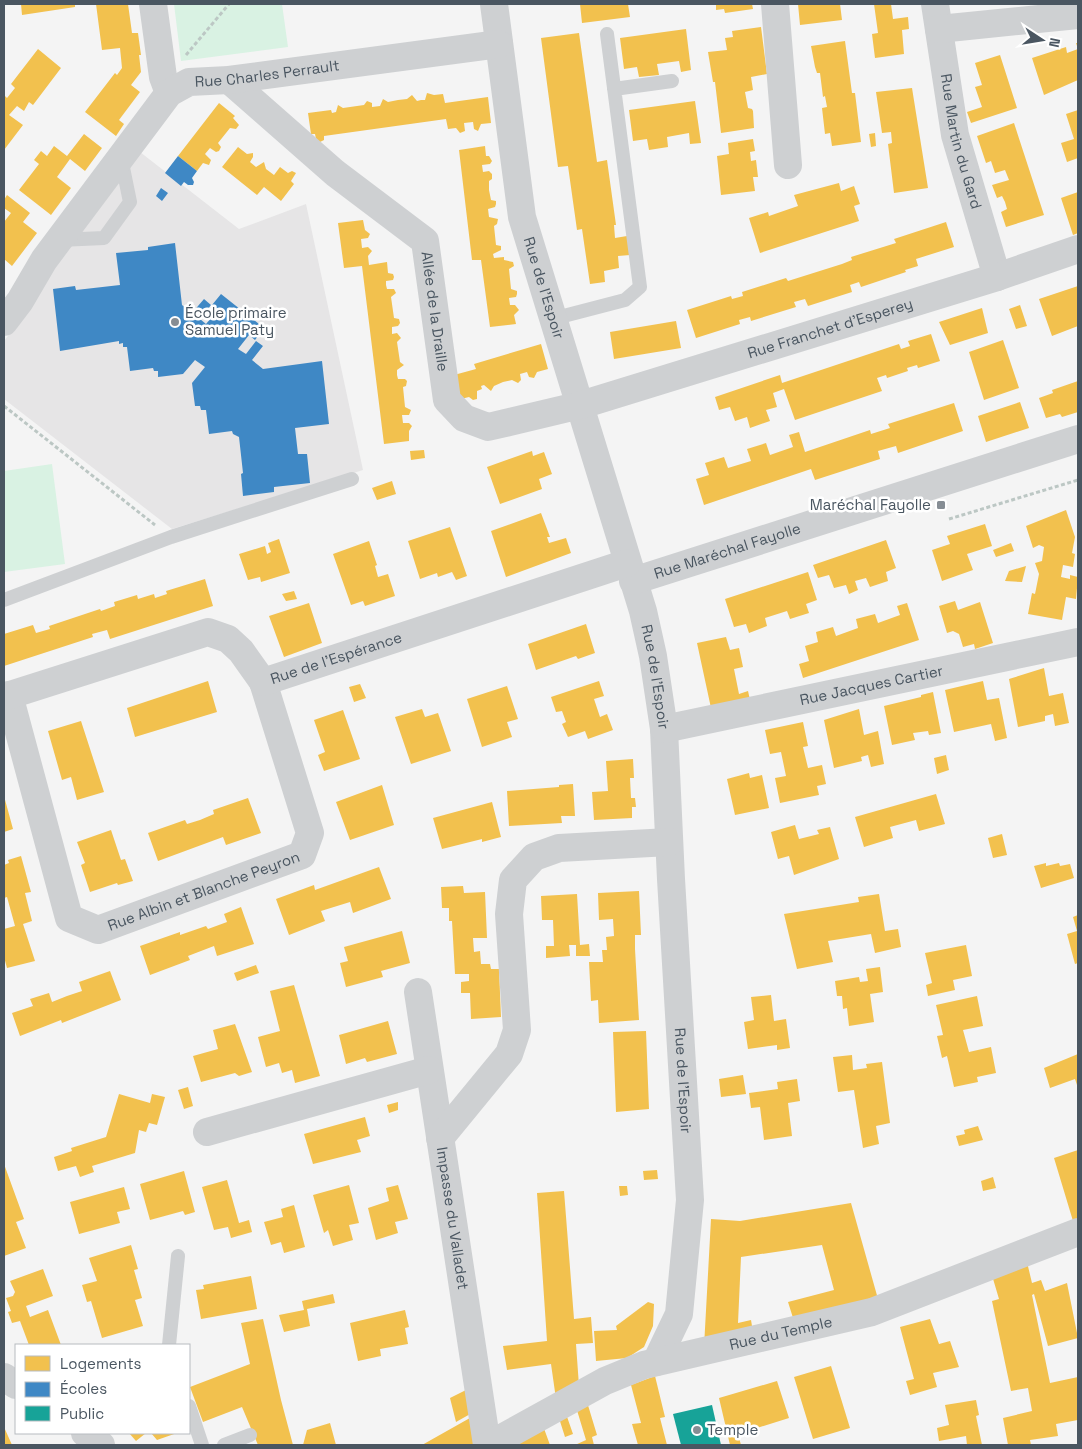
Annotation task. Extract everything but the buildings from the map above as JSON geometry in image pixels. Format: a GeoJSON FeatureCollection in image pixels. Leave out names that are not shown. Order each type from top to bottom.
{"type":"FeatureCollection","features":[{"type":"Feature","properties":{"kind":"street"},"geometry":{"type":"LineString","coordinates":[[154,4],[166,85]]}},
{"type":"Feature","properties":{"kind":"street","name":"Rue de l'Espoir"},"geometry":{"type":"LineString","coordinates":[[494,4],[522,217],[552,319],[581,405],[630,572],[653,656],[664,729],[690,1200],[679,1314],[656,1362]]}},
{"type":"Feature","properties":{"kind":"street"},"geometry":{"type":"LineString","coordinates":[[775,4],[788,165]]}},
{"type":"Feature","properties":{"kind":"street"},"geometry":{"type":"LineString","coordinates":[[937,16],[1078,15]]}},
{"type":"Feature","properties":{"kind":"street","name":"Rue Martin du Gard"},"geometry":{"type":"LineString","coordinates":[[937,16],[955,135],[997,277]]}},
{"type":"Feature","properties":{"kind":"street","name":"Rue Charles Perrault"},"geometry":{"type":"LineString","coordinates":[[4,322],[59,240],[121,158],[166,85],[230,80],[499,44]]}},
{"type":"Feature","properties":{"kind":"street","name":"Allée de la Draille"},"geometry":{"type":"LineString","coordinates":[[230,80],[335,173],[425,241],[446,400],[464,418],[488,427],[581,405]]}},
{"type":"Feature","properties":{"kind":"street","name":"Rue Franchet d'Esperey"},"geometry":{"type":"LineString","coordinates":[[581,405],[997,277],[1078,248]]}},
{"type":"Feature","properties":{"kind":"street","name":"Rue Maréchal Fayolle"},"geometry":{"type":"LineString","coordinates":[[630,572],[1078,439]]}},
{"type":"Feature","properties":{"kind":"street","name":"Rue de l'Espérance"},"geometry":{"type":"LineString","coordinates":[[6,696],[208,632],[228,639],[241,651],[263,682],[630,572]]}},
{"type":"Feature","properties":{"kind":"street","name":"Rue Jacques Cartier"},"geometry":{"type":"LineString","coordinates":[[664,729],[1078,642]]}},
{"type":"Feature","properties":{"kind":"street","name":"Rue Albin et Blanche Peyron"},"geometry":{"type":"LineString","coordinates":[[6,696],[69,918],[98,930],[302,855],[310,833],[263,682]]}},
{"type":"Feature","properties":{"kind":"street"},"geometry":{"type":"LineString","coordinates":[[440,1138],[509,1054],[517,1030],[509,914],[513,880],[534,857],[558,848],[669,842]]}},
{"type":"Feature","properties":{"kind":"street","name":"Impasse du Valladet"},"geometry":{"type":"LineString","coordinates":[[418,992],[488,1445]]}},
{"type":"Feature","properties":{"kind":"street"},"geometry":{"type":"LineString","coordinates":[[207,1132],[429,1070]]}},
{"type":"Feature","properties":{"kind":"street","name":"Rue du Temple"},"geometry":{"type":"LineString","coordinates":[[488,1445],[605,1381],[656,1362],[872,1312],[1078,1232]]}},
{"type":"Feature","properties":{"kind":"street"},"geometry":{"type":"LineString","coordinates":[[4,1377],[15,1384]]}},
{"type":"Feature","properties":{"kind":"street"},"geometry":{"type":"LineString","coordinates":[[86,1434],[101,1445]]}},
{"type":"Feature","properties":{"kind":"lane"},"geometry":{"type":"LineString","coordinates":[[552,319],[626,300],[640,287],[607,34]]}},
{"type":"Feature","properties":{"kind":"lane"},"geometry":{"type":"LineString","coordinates":[[614,89],[672,81]]}},
{"type":"Feature","properties":{"kind":"lane"},"geometry":{"type":"LineString","coordinates":[[4,600],[171,538],[352,479]]}},
{"type":"Feature","properties":{"kind":"lane"},"geometry":{"type":"LineString","coordinates":[[169,1344],[178,1256]]}},
{"type":"Feature","properties":{"kind":"lane"},"geometry":{"type":"LineString","coordinates":[[190,1409],[202,1445]]}},
{"type":"Feature","properties":{"kind":"lane"},"geometry":{"type":"LineString","coordinates":[[224,1445],[250,1435]]}},
{"type":"Feature","properties":{"kind":"path"},"geometry":{"type":"LineString","coordinates":[[166,85],[181,62],[229,4]]}},
{"type":"Feature","properties":{"kind":"path"},"geometry":{"type":"LineString","coordinates":[[4,406],[171,538]]}},
{"type":"Feature","properties":{"kind":"path"},"geometry":{"type":"LineString","coordinates":[[949,519],[1078,480]]}},
{"type":"Feature","properties":{"kind":"shaded area","name":"École primaire Samuel Paty"},"geometry":{"type":"Polygon","coordinates":[[[140,152],[239,229],[306,204],[363,470],[172,529],[4,399],[4,341],[34,303],[48,272],[140,152]]]}},
{"type":"Feature","properties":{"kind":"green space"},"geometry":{"type":"Polygon","coordinates":[[[174,4],[282,4],[288,47],[181,61],[174,4]]]}},
{"type":"Feature","properties":{"kind":"green space"},"geometry":{"type":"Polygon","coordinates":[[[52,464],[65,564],[4,572],[4,471],[52,464]]]}},
{"type":"Feature","properties":{"kind":"place","name":"École primaire Samuel Paty"},"geometry":{"type":"Point","coordinates":[175,322]}},
{"type":"Feature","properties":{"kind":"place","name":"Maréchal Fayolle"},"geometry":{"type":"Point","coordinates":[941,505]}},
{"type":"Feature","properties":{"kind":"place","name":"Temple"},"geometry":{"type":"Point","coordinates":[697,1430]}}]}
